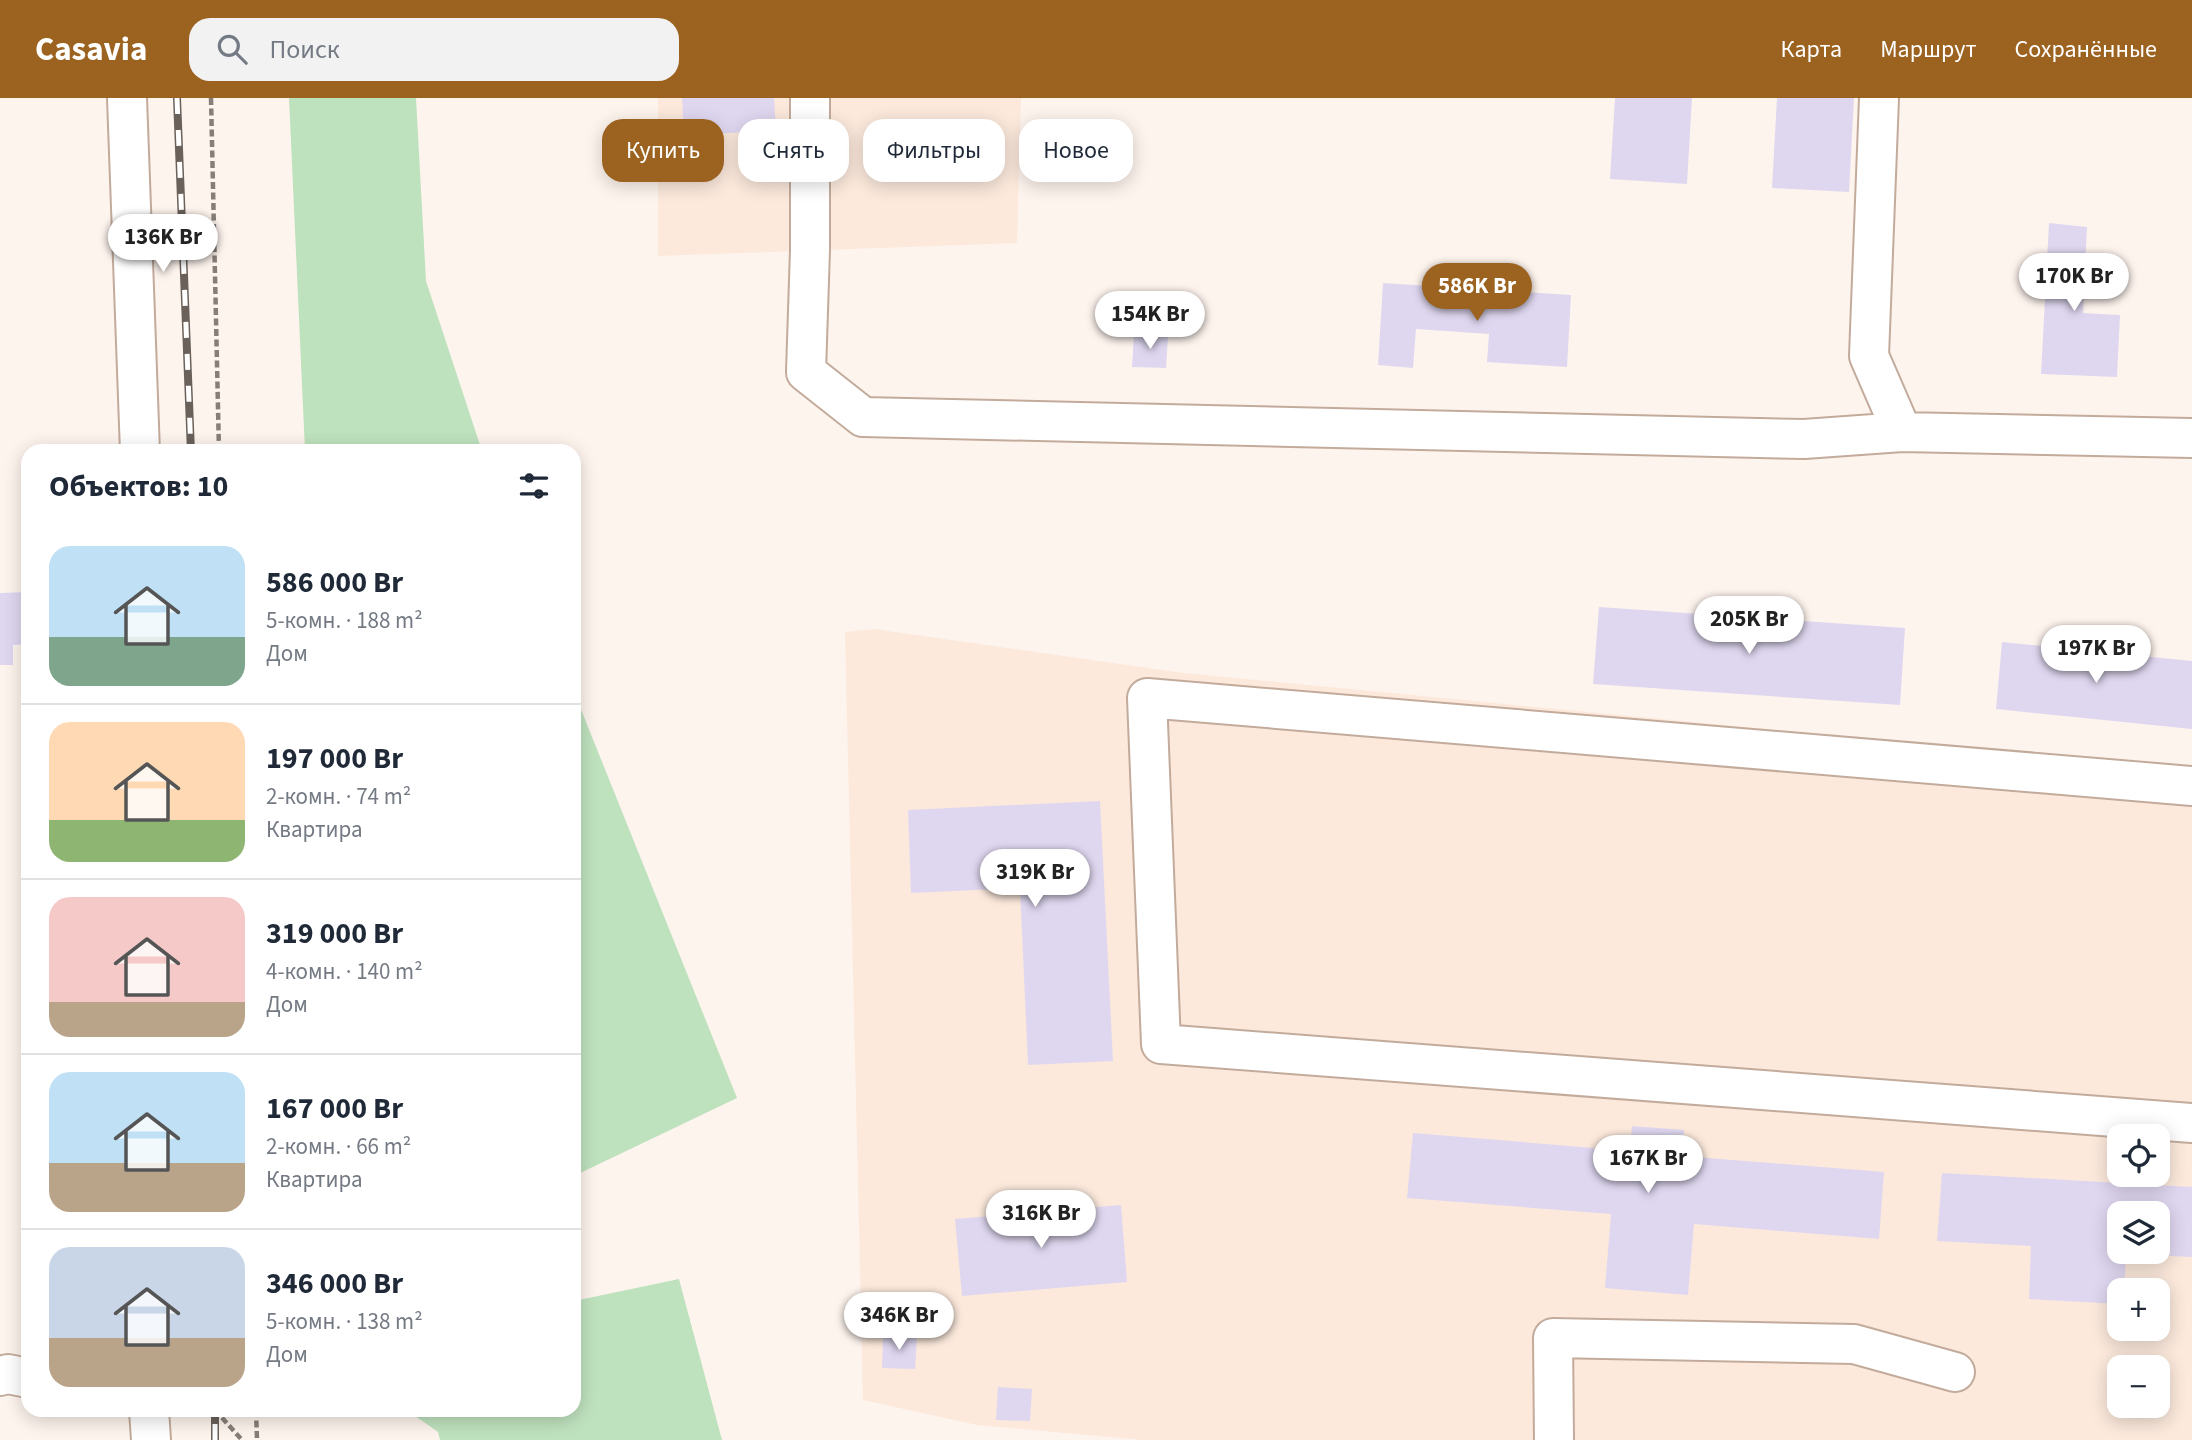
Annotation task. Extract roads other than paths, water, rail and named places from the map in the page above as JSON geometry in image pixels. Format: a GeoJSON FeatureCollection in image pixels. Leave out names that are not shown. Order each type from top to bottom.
{"type":"FeatureCollection","features":[{"type":"Feature","properties":{"kind":"street"},"geometry":{"type":"LineString","coordinates":[[127,98],[140,444]]}},
{"type":"Feature","properties":{"kind":"street"},"geometry":{"type":"LineString","coordinates":[[810,98],[810,250],[806,372],[863,417],[1804,439],[1902,432],[2192,438]]}},
{"type":"Feature","properties":{"kind":"street"},"geometry":{"type":"LineString","coordinates":[[1878,98],[1869,356],[1902,432]]}},
{"type":"Feature","properties":{"kind":"street"},"geometry":{"type":"LineString","coordinates":[[2192,786],[1147,698],[1161,1044],[2192,1122]]}},
{"type":"Feature","properties":{"kind":"street"},"geometry":{"type":"LineString","coordinates":[[1555,1440],[1553,1338],[1854,1344],[1955,1372]]}},
{"type":"Feature","properties":{"kind":"street"},"geometry":{"type":"LineString","coordinates":[[0,1376],[8,1374],[21,1377]]}},
{"type":"Feature","properties":{"kind":"street"},"geometry":{"type":"LineString","coordinates":[[149,1417],[151,1440]]}},
{"type":"Feature","properties":{"kind":"railway"},"geometry":{"type":"LineString","coordinates":[[177,98],[191,444]]}},
{"type":"Feature","properties":{"kind":"railway"},"geometry":{"type":"LineString","coordinates":[[215,1417],[215,1440]]}}]}
